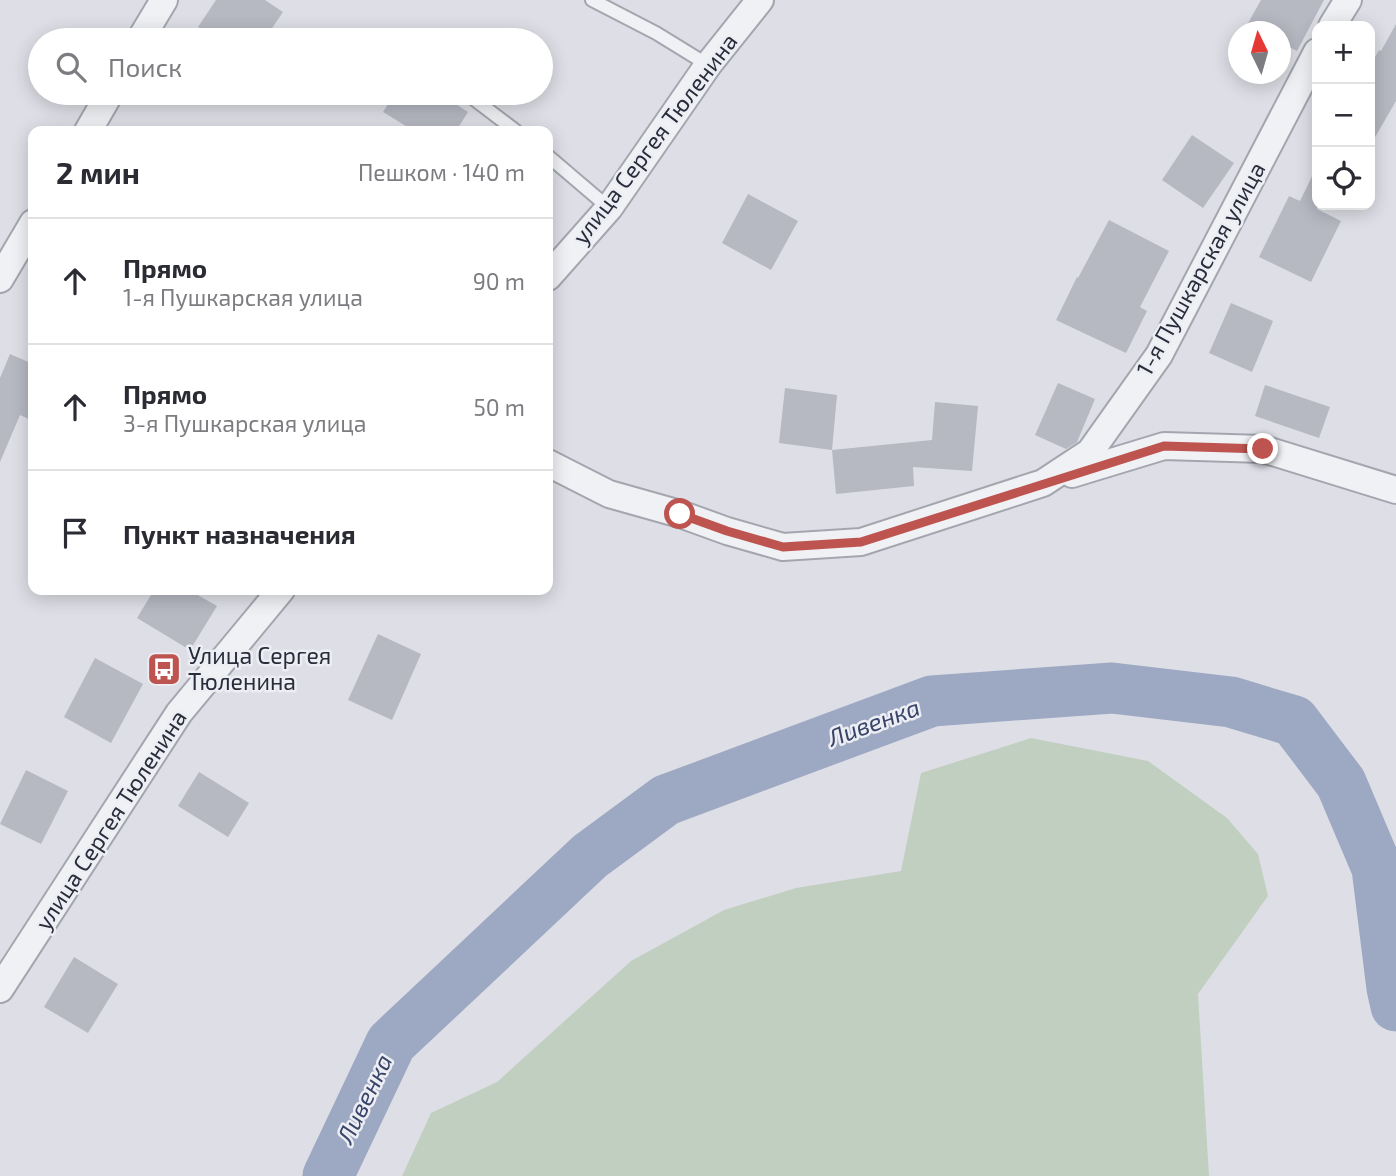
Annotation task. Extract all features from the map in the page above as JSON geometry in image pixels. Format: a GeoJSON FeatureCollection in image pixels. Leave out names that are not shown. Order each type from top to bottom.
{"type":"FeatureCollection","features":[{"type":"Feature","properties":{"kind":"street"},"geometry":{"type":"LineString","coordinates":[[147,28],[164,0]]}},
{"type":"Feature","properties":{"kind":"street","name":"улица Сергея Тюленина"},"geometry":{"type":"LineString","coordinates":[[553,271],[610,208],[708,65],[760,0]]}},
{"type":"Feature","properties":{"kind":"street"},"geometry":{"type":"LineString","coordinates":[[1335,21],[1348,0]]}},
{"type":"Feature","properties":{"kind":"street","name":"1-я Пушкарская улица"},"geometry":{"type":"LineString","coordinates":[[553,466],[609,494],[783,547],[861,542],[1043,483],[1090,452],[1159,355],[1312,62]]}},
{"type":"Feature","properties":{"kind":"street"},"geometry":{"type":"LineString","coordinates":[[91,126],[103,105]]}},
{"type":"Feature","properties":{"kind":"street"},"geometry":{"type":"LineString","coordinates":[[0,279],[28,231]]}},
{"type":"Feature","properties":{"kind":"street"},"geometry":{"type":"LineString","coordinates":[[1043,483],[1164,446],[1263,449],[1396,490]]}},
{"type":"Feature","properties":{"kind":"street","name":"улица Сергея Тюленина"},"geometry":{"type":"LineString","coordinates":[[0,989],[179,713],[277,595]]}},
{"type":"Feature","properties":{"kind":"lane"},"geometry":{"type":"LineString","coordinates":[[592,0],[656,33],[708,65]]}},
{"type":"Feature","properties":{"kind":"lane"},"geometry":{"type":"LineString","coordinates":[[482,105],[509,126]]}},
{"type":"Feature","properties":{"kind":"lane"},"geometry":{"type":"LineString","coordinates":[[553,160],[610,208]]}},
{"type":"Feature","properties":{"kind":"green space"},"geometry":{"type":"Polygon","coordinates":[[[1031,738],[1148,761],[1227,818],[1258,854],[1268,896],[1198,994],[1209,1176],[402,1176],[431,1113],[497,1082],[631,961],[724,910],[796,888],[901,871],[921,773],[1031,738]]]}},
{"type":"Feature","properties":{"kind":"building"},"geometry":{"type":"Polygon","coordinates":[[[216,0],[265,0],[283,12],[272,28],[198,27],[216,0]]]}},
{"type":"Feature","properties":{"kind":"building"},"geometry":{"type":"Polygon","coordinates":[[[1261,0],[1324,0],[1297,51],[1291,48],[1291,21],[1249,21],[1261,0]]]}},
{"type":"Feature","properties":{"kind":"building"},"geometry":{"type":"Polygon","coordinates":[[[1396,24],[1396,101],[1375,137],[1375,57],[1379,50],[1381,51],[1396,24]]]}},
{"type":"Feature","properties":{"kind":"building"},"geometry":{"type":"Polygon","coordinates":[[[387,105],[457,105],[468,112],[459,126],[406,126],[383,112],[387,105]]]}},
{"type":"Feature","properties":{"kind":"building"},"geometry":{"type":"Polygon","coordinates":[[[1192,135],[1234,163],[1203,208],[1162,180],[1192,135]]]}},
{"type":"Feature","properties":{"kind":"building"},"geometry":{"type":"Polygon","coordinates":[[[1312,176],[1312,210],[1319,210],[1341,221],[1311,282],[1259,257],[1289,196],[1300,201],[1312,176]]]}},
{"type":"Feature","properties":{"kind":"building"},"geometry":{"type":"Polygon","coordinates":[[[748,194],[798,221],[771,270],[722,243],[748,194]]]}},
{"type":"Feature","properties":{"kind":"building"},"geometry":{"type":"Polygon","coordinates":[[[1109,220],[1169,251],[1140,307],[1147,311],[1126,353],[1056,320],[1109,220]]]}},
{"type":"Feature","properties":{"kind":"building"},"geometry":{"type":"Polygon","coordinates":[[[1231,303],[1273,321],[1252,372],[1209,353],[1231,303]]]}},
{"type":"Feature","properties":{"kind":"building"},"geometry":{"type":"Polygon","coordinates":[[[10,354],[28,362],[28,419],[20,415],[0,462],[0,378],[10,354]]]}},
{"type":"Feature","properties":{"kind":"building"},"geometry":{"type":"Polygon","coordinates":[[[1058,383],[1095,399],[1077,442],[1066,449],[1035,435],[1058,383]]]}},
{"type":"Feature","properties":{"kind":"building"},"geometry":{"type":"Polygon","coordinates":[[[1265,385],[1330,407],[1319,438],[1255,416],[1265,385]]]}},
{"type":"Feature","properties":{"kind":"building"},"geometry":{"type":"Polygon","coordinates":[[[785,388],[837,395],[832,450],[779,443],[785,388]]]}},
{"type":"Feature","properties":{"kind":"building"},"geometry":{"type":"Polygon","coordinates":[[[935,402],[978,406],[972,471],[913,467],[914,486],[836,494],[832,450],[932,440],[935,402]]]}},
{"type":"Feature","properties":{"kind":"building"},"geometry":{"type":"Polygon","coordinates":[[[151,595],[198,595],[217,606],[190,650],[137,618],[151,595]]]}},
{"type":"Feature","properties":{"kind":"building"},"geometry":{"type":"Polygon","coordinates":[[[378,634],[421,654],[392,720],[348,700],[378,634]]]}},
{"type":"Feature","properties":{"kind":"building"},"geometry":{"type":"Polygon","coordinates":[[[95,658],[143,684],[111,743],[64,717],[95,658]]]}},
{"type":"Feature","properties":{"kind":"building"},"geometry":{"type":"Polygon","coordinates":[[[26,770],[68,791],[41,844],[0,824],[26,770]]]}},
{"type":"Feature","properties":{"kind":"building"},"geometry":{"type":"Polygon","coordinates":[[[199,772],[249,803],[228,837],[178,806],[199,772]]]}},
{"type":"Feature","properties":{"kind":"building"},"geometry":{"type":"Polygon","coordinates":[[[74,957],[118,984],[88,1033],[44,1007],[74,957]]]}},
{"type":"Feature","properties":{"kind":"waterway","name":"Ливенка"},"geometry":{"type":"LineString","coordinates":[[328,1176],[391,1043],[590,856],[666,800],[932,701],[1112,688],[1231,702],[1294,721],[1341,783],[1377,868],[1396,1006]]}},
{"type":"Feature","properties":{"kind":"place","name":"Улица Сергея Тюленина"},"geometry":{"type":"Point","coordinates":[164,669]}},
{"type":"Feature","properties":{"kind":"route"},"geometry":{"type":"LineString","coordinates":[[680,514],[783,547],[861,542],[1164,446],[1263,449]]}}]}
